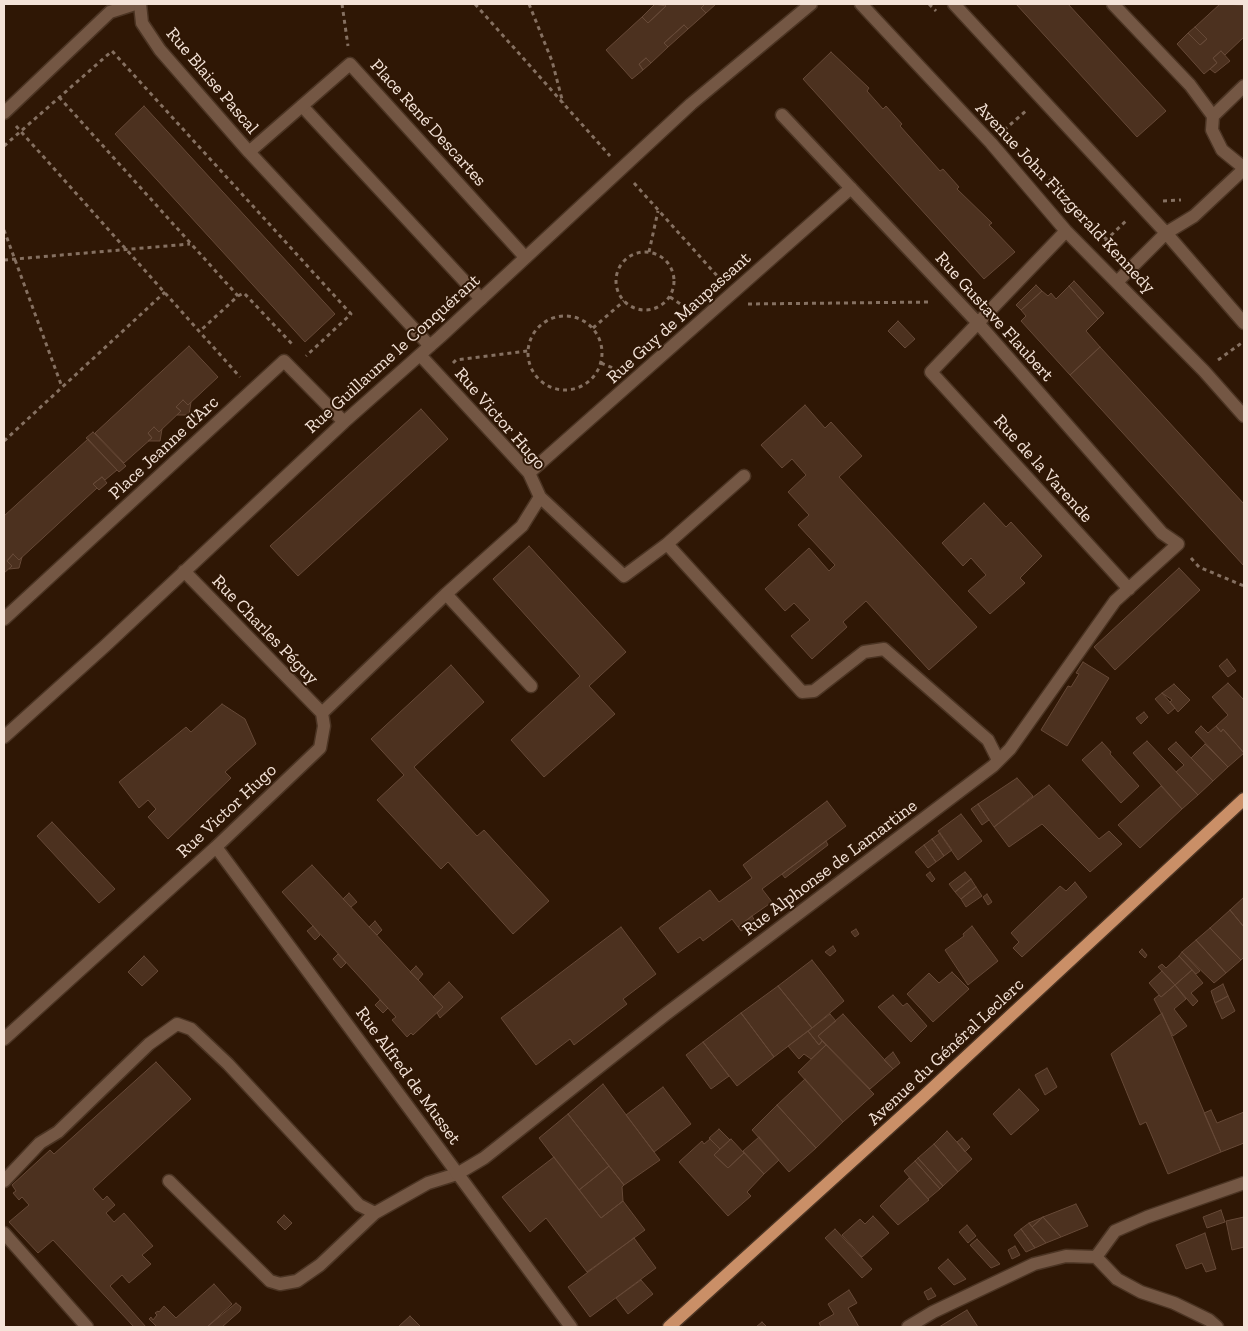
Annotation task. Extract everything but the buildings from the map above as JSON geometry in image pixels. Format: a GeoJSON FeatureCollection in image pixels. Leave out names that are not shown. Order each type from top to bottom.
{"type":"FeatureCollection","features":[{"type":"Feature","properties":{"kind":"main road","name":"Avenue du Général Leclerc"},"geometry":{"type":"LineString","coordinates":[[668,1327],[931,1090],[1244,799]]}},
{"type":"Feature","properties":{"kind":"street"},"geometry":{"type":"LineString","coordinates":[[4,113],[110,12],[135,4]]}},
{"type":"Feature","properties":{"kind":"street","name":"Rue Blaise Pascal"},"geometry":{"type":"LineString","coordinates":[[140,4],[142,23],[160,50],[249,152]]}},
{"type":"Feature","properties":{"kind":"street","name":"Rue Guillaume le Conquérant"},"geometry":{"type":"LineString","coordinates":[[4,736],[105,646],[344,422],[425,350],[691,104],[811,4]]}},
{"type":"Feature","properties":{"kind":"street","name":"Avenue John Fitzgerald Kennedy"},"geometry":{"type":"LineString","coordinates":[[861,4],[991,143],[1066,230],[1204,371],[1244,416]]}},
{"type":"Feature","properties":{"kind":"street"},"geometry":{"type":"LineString","coordinates":[[954,4],[1166,232],[1244,323]]}},
{"type":"Feature","properties":{"kind":"street"},"geometry":{"type":"LineString","coordinates":[[1113,4],[1190,85],[1213,116],[1212,130],[1222,150],[1244,169],[1194,216],[1166,232],[1133,268],[1117,282]]}},
{"type":"Feature","properties":{"kind":"street","name":"Place René Descartes"},"geometry":{"type":"LineString","coordinates":[[249,152],[350,64],[526,257]]}},
{"type":"Feature","properties":{"kind":"street"},"geometry":{"type":"LineString","coordinates":[[1213,116],[1244,86]]}},
{"type":"Feature","properties":{"kind":"street"},"geometry":{"type":"LineString","coordinates":[[302,106],[481,298]]}},
{"type":"Feature","properties":{"kind":"street","name":"Rue Gustave Flaubert"},"geometry":{"type":"LineString","coordinates":[[782,115],[958,301],[1162,533],[1178,544]]}},
{"type":"Feature","properties":{"kind":"street"},"geometry":{"type":"LineString","coordinates":[[249,152],[425,350]]}},
{"type":"Feature","properties":{"kind":"street","name":"Rue Guy de Maupassant"},"geometry":{"type":"LineString","coordinates":[[529,473],[851,188]]}},
{"type":"Feature","properties":{"kind":"street"},"geometry":{"type":"LineString","coordinates":[[977,322],[1066,230]]}},
{"type":"Feature","properties":{"kind":"street","name":"Rue de la Varende"},"geometry":{"type":"LineString","coordinates":[[977,322],[931,372],[1128,589]]}},
{"type":"Feature","properties":{"kind":"street","name":"Rue Victor Hugo"},"geometry":{"type":"LineString","coordinates":[[4,1039],[216,847],[320,748],[324,726],[322,714],[446,594],[522,526],[540,498],[529,473],[438,374],[425,350]]}},
{"type":"Feature","properties":{"kind":"street","name":"Place Jeanne d'Arc"},"geometry":{"type":"LineString","coordinates":[[4,618],[284,361],[344,422]]}},
{"type":"Feature","properties":{"kind":"street"},"geometry":{"type":"LineString","coordinates":[[540,498],[624,576],[667,544],[744,476]]}},
{"type":"Feature","properties":{"kind":"street"},"geometry":{"type":"LineString","coordinates":[[667,544],[802,692],[814,691],[864,652],[884,649],[988,740],[998,760]]}},
{"type":"Feature","properties":{"kind":"street","name":"Rue Alphonse de Lamartine"},"geometry":{"type":"LineString","coordinates":[[169,1181],[270,1281],[280,1284],[297,1281],[320,1265],[375,1213],[428,1183],[457,1174],[484,1158],[674,1008],[994,766],[1010,749],[1115,601],[1178,544]]}},
{"type":"Feature","properties":{"kind":"street","name":"Rue Charles Péguy"},"geometry":{"type":"LineString","coordinates":[[184,571],[322,714]]}},
{"type":"Feature","properties":{"kind":"street"},"geometry":{"type":"LineString","coordinates":[[446,594],[531,686]]}},
{"type":"Feature","properties":{"kind":"street","name":"Rue Alfred de Musset"},"geometry":{"type":"LineString","coordinates":[[216,847],[571,1327]]}},
{"type":"Feature","properties":{"kind":"street"},"geometry":{"type":"LineString","coordinates":[[4,1180],[40,1143],[58,1132],[148,1044],[177,1024],[190,1029],[228,1064],[359,1205],[375,1213]]}},
{"type":"Feature","properties":{"kind":"street"},"geometry":{"type":"LineString","coordinates":[[1096,1257],[1116,1231],[1146,1217],[1244,1183]]}},
{"type":"Feature","properties":{"kind":"street"},"geometry":{"type":"LineString","coordinates":[[4,1233],[88,1327]]}},
{"type":"Feature","properties":{"kind":"street"},"geometry":{"type":"LineString","coordinates":[[908,1327],[933,1312],[1034,1264],[1066,1256],[1096,1257],[1117,1279],[1141,1292],[1174,1303],[1210,1320],[1217,1327]]}},
{"type":"Feature","properties":{"kind":"path"},"geometry":{"type":"LineString","coordinates":[[342,4],[350,64]]}},
{"type":"Feature","properties":{"kind":"path"},"geometry":{"type":"LineString","coordinates":[[529,4],[552,61],[563,103]]}},
{"type":"Feature","properties":{"kind":"path"},"geometry":{"type":"LineString","coordinates":[[477,5],[732,293],[746,304],[958,301]]}},
{"type":"Feature","properties":{"kind":"path"},"geometry":{"type":"LineString","coordinates":[[4,146],[112,51],[351,314],[305,357],[244,293],[238,296],[200,331]]}},
{"type":"Feature","properties":{"kind":"path"},"geometry":{"type":"LineString","coordinates":[[59,97],[238,296]]}},
{"type":"Feature","properties":{"kind":"path"},"geometry":{"type":"LineString","coordinates":[[991,143],[1041,98]]}},
{"type":"Feature","properties":{"kind":"path"},"geometry":{"type":"LineString","coordinates":[[4,113],[253,390]]}},
{"type":"Feature","properties":{"kind":"path"},"geometry":{"type":"LineString","coordinates":[[998,123],[1011,137]]}},
{"type":"Feature","properties":{"kind":"path"},"geometry":{"type":"LineString","coordinates":[[1043,171],[1133,268]]}},
{"type":"Feature","properties":{"kind":"path"},"geometry":{"type":"LineString","coordinates":[[649,252],[658,210]]}},
{"type":"Feature","properties":{"kind":"path"},"geometry":{"type":"LineString","coordinates":[[1090,255],[1127,220]]}},
{"type":"Feature","properties":{"kind":"path"},"geometry":{"type":"LineString","coordinates":[[4,230],[62,387]]}},
{"type":"Feature","properties":{"kind":"path"},"geometry":{"type":"LineString","coordinates":[[4,260],[190,244]]}},
{"type":"Feature","properties":{"kind":"path"},"geometry":{"type":"LineString","coordinates":[[649,252],[659,254],[672,269],[674,288],[670,297],[655,309],[636,309],[624,301],[617,289],[618,270],[630,255],[649,252]]}},
{"type":"Feature","properties":{"kind":"path"},"geometry":{"type":"LineString","coordinates":[[4,441],[165,292]]}},
{"type":"Feature","properties":{"kind":"path"},"geometry":{"type":"LineString","coordinates":[[592,328],[624,301]]}},
{"type":"Feature","properties":{"kind":"path"},"geometry":{"type":"LineString","coordinates":[[565,315],[577,317],[592,328],[602,343],[603,355],[600,367],[594,378],[573,390],[560,390],[549,386],[539,379],[531,369],[528,351],[533,333],[542,324],[552,318],[565,315]]}},
{"type":"Feature","properties":{"kind":"path"},"geometry":{"type":"LineString","coordinates":[[1204,371],[1244,342]]}},
{"type":"Feature","properties":{"kind":"path"},"geometry":{"type":"LineString","coordinates":[[438,374],[456,360],[528,351]]}},
{"type":"Feature","properties":{"kind":"path"},"geometry":{"type":"LineString","coordinates":[[1211,354],[1224,368]]}},
{"type":"Feature","properties":{"kind":"path"},"geometry":{"type":"LineString","coordinates":[[1178,544],[1199,567],[1244,586]]}}]}
